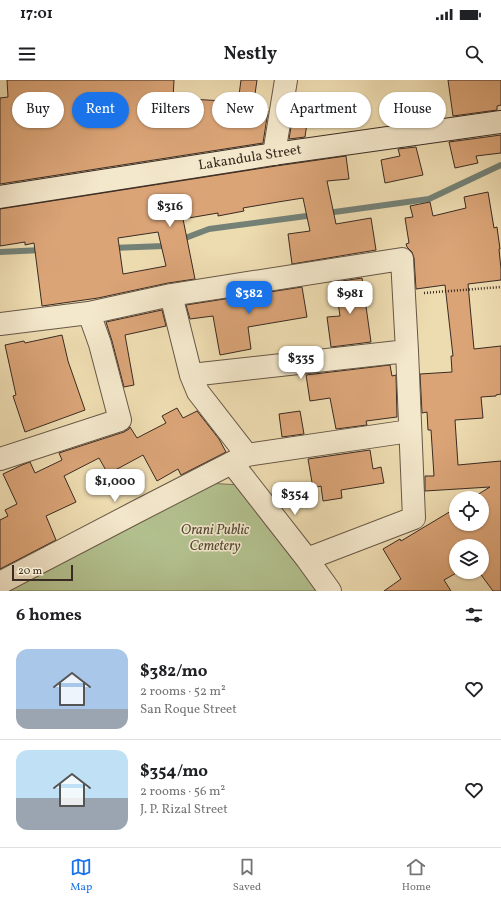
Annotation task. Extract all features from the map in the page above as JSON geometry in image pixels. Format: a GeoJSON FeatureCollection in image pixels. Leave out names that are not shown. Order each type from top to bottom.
{"type":"FeatureCollection","features":[{"type":"Feature","properties":{"kind":"street"},"geometry":{"type":"LineString","coordinates":[[274,154],[286,80]]}},
{"type":"Feature","properties":{"kind":"street","name":"Lakandula Street"},"geometry":{"type":"LineString","coordinates":[[0,196],[274,154],[501,122]]}},
{"type":"Feature","properties":{"kind":"street"},"geometry":{"type":"LineString","coordinates":[[0,324],[89,313],[172,295],[402,259],[414,518],[308,559]]}},
{"type":"Feature","properties":{"kind":"street"},"geometry":{"type":"LineString","coordinates":[[172,295],[191,375],[198,392],[240,459],[330,591]]}},
{"type":"Feature","properties":{"kind":"street"},"geometry":{"type":"LineString","coordinates":[[0,459],[120,420],[100,344],[89,313]]}},
{"type":"Feature","properties":{"kind":"street"},"geometry":{"type":"LineString","coordinates":[[191,375],[407,351]]}},
{"type":"Feature","properties":{"kind":"street"},"geometry":{"type":"LineString","coordinates":[[0,583],[240,459],[410,431]]}},
{"type":"Feature","properties":{"kind":"path"},"geometry":{"type":"LineString","coordinates":[[404,295],[501,287]]}},
{"type":"Feature","properties":{"kind":"green space","name":"Orani Public Cemetery"},"geometry":{"type":"Polygon","coordinates":[[[205,483],[242,485],[321,591],[4,591],[205,483]]]}},
{"type":"Feature","properties":{"kind":"building"},"geometry":{"type":"Polygon","coordinates":[[[7,80],[174,80],[173,92],[137,92],[137,128],[204,128],[204,100],[212,100],[212,128],[265,128],[263,143],[0,184],[0,98],[8,97],[7,80]]]}},
{"type":"Feature","properties":{"kind":"building"},"geometry":{"type":"Polygon","coordinates":[[[241,80],[257,80],[255,92],[239,92],[241,80]]]}},
{"type":"Feature","properties":{"kind":"building"},"geometry":{"type":"Polygon","coordinates":[[[448,80],[501,80],[501,105],[497,106],[497,110],[453,116],[448,80]]]}},
{"type":"Feature","properties":{"kind":"building"},"geometry":{"type":"Polygon","coordinates":[[[291,128],[306,128],[305,137],[289,139],[291,128]]]}},
{"type":"Feature","properties":{"kind":"building"},"geometry":{"type":"Polygon","coordinates":[[[501,135],[501,153],[476,156],[478,163],[455,168],[449,142],[501,135]]]}},
{"type":"Feature","properties":{"kind":"building"},"geometry":{"type":"Polygon","coordinates":[[[416,147],[423,175],[385,183],[381,160],[400,156],[398,149],[416,147]]]}},
{"type":"Feature","properties":{"kind":"building"},"geometry":{"type":"Polygon","coordinates":[[[346,156],[349,179],[327,181],[336,224],[371,218],[376,250],[292,264],[288,234],[310,231],[303,198],[278,202],[243,208],[244,211],[218,216],[218,213],[183,219],[195,279],[168,283],[98,298],[42,306],[34,243],[25,245],[25,242],[0,246],[0,209],[346,156]],[[158,232],[118,238],[123,274],[166,266],[158,232]]]}},
{"type":"Feature","properties":{"kind":"building"},"geometry":{"type":"Polygon","coordinates":[[[488,192],[494,228],[497,227],[500,249],[501,280],[468,284],[474,349],[501,346],[501,394],[496,396],[481,397],[483,418],[455,420],[458,465],[501,461],[501,591],[493,591],[484,579],[489,579],[489,539],[449,539],[449,577],[444,580],[451,591],[384,591],[401,579],[383,549],[400,539],[401,541],[449,512],[449,531],[489,531],[489,491],[483,491],[490,487],[425,491],[425,476],[434,476],[431,430],[428,430],[427,412],[422,413],[420,374],[452,372],[451,356],[453,356],[445,285],[416,289],[414,258],[412,252],[406,244],[409,243],[405,218],[413,217],[410,206],[430,202],[433,216],[466,208],[464,197],[488,192]]]}},
{"type":"Feature","properties":{"kind":"building"},"geometry":{"type":"Polygon","coordinates":[[[362,278],[371,342],[331,347],[327,317],[340,316],[335,282],[362,278]]]}},
{"type":"Feature","properties":{"kind":"building"},"geometry":{"type":"Polygon","coordinates":[[[302,287],[307,317],[248,327],[251,349],[220,355],[213,316],[190,319],[186,305],[302,287]]]}},
{"type":"Feature","properties":{"kind":"building"},"geometry":{"type":"Polygon","coordinates":[[[162,310],[166,326],[125,335],[134,385],[124,387],[106,322],[162,310]]]}},
{"type":"Feature","properties":{"kind":"building"},"geometry":{"type":"Polygon","coordinates":[[[62,335],[68,361],[85,410],[25,432],[13,396],[16,395],[5,345],[24,341],[25,343],[62,335]]]}},
{"type":"Feature","properties":{"kind":"building"},"geometry":{"type":"Polygon","coordinates":[[[390,365],[392,376],[396,375],[397,417],[366,421],[367,425],[336,429],[330,398],[310,401],[306,375],[390,365]]]}},
{"type":"Feature","properties":{"kind":"building"},"geometry":{"type":"Polygon","coordinates":[[[177,408],[183,418],[197,411],[219,439],[226,452],[181,475],[178,469],[157,481],[143,455],[108,474],[99,458],[64,476],[76,502],[46,516],[56,540],[0,569],[0,520],[8,516],[5,510],[17,504],[3,474],[30,462],[35,473],[62,460],[59,453],[124,432],[130,427],[137,438],[166,423],[162,416],[177,408]]]}},
{"type":"Feature","properties":{"kind":"building"},"geometry":{"type":"Polygon","coordinates":[[[300,411],[304,434],[282,437],[279,414],[300,411]]]}},
{"type":"Feature","properties":{"kind":"building"},"geometry":{"type":"Polygon","coordinates":[[[370,450],[373,469],[381,467],[384,483],[341,490],[342,498],[323,501],[321,486],[313,488],[308,459],[370,450]]]}},
{"type":"Feature","properties":{"kind":"waterway"},"geometry":{"type":"LineString","coordinates":[[327,213],[429,199],[501,165]]}},
{"type":"Feature","properties":{"kind":"waterway"},"geometry":{"type":"LineString","coordinates":[[180,240],[209,229],[314,215]]}},
{"type":"Feature","properties":{"kind":"waterway"},"geometry":{"type":"LineString","coordinates":[[112,248],[168,245]]}},
{"type":"Feature","properties":{"kind":"waterway"},"geometry":{"type":"LineString","coordinates":[[0,252],[42,250]]}}]}
